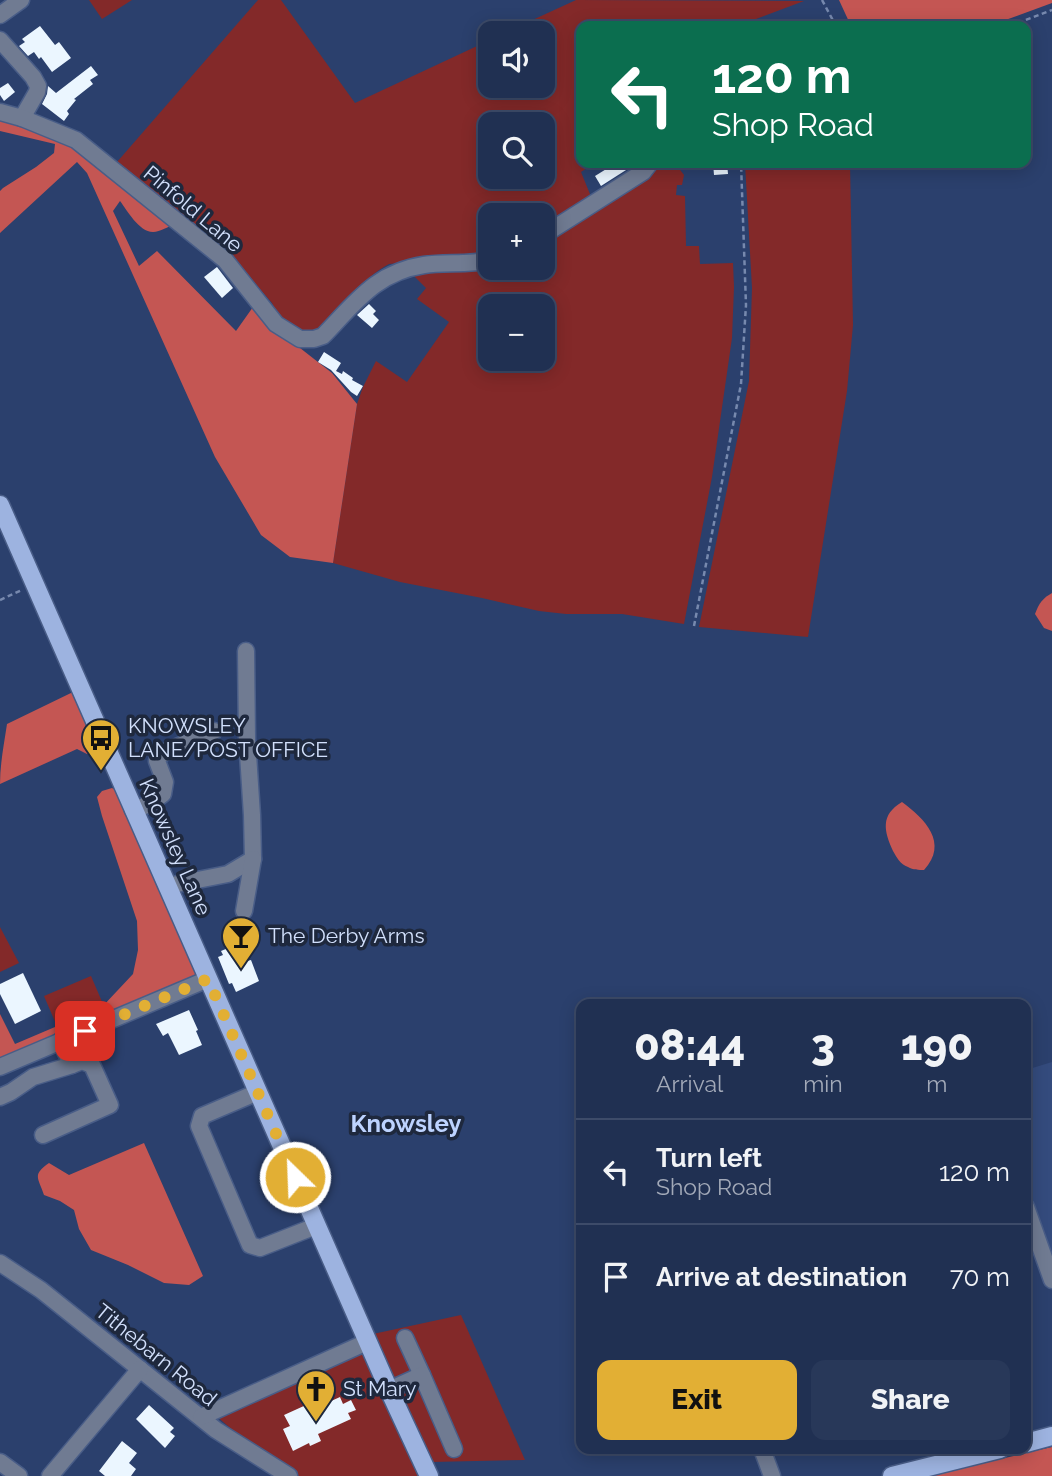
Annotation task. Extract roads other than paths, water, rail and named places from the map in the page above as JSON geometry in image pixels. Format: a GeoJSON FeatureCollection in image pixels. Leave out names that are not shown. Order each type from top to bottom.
{"type":"FeatureCollection","features":[{"type":"Feature","properties":{"kind":"main road","name":"Knowsley Lane"},"geometry":{"type":"LineString","coordinates":[[0,505],[388,1390],[429,1476]]}},
{"type":"Feature","properties":{"kind":"main road"},"geometry":{"type":"LineString","coordinates":[[1031,1442],[1052,1436]]}},
{"type":"Feature","properties":{"kind":"main road"},"geometry":{"type":"LineString","coordinates":[[892,1476],[980,1454]]}},
{"type":"Feature","properties":{"kind":"street"},"geometry":{"type":"LineString","coordinates":[[0,15],[21,0]]}},
{"type":"Feature","properties":{"kind":"street"},"geometry":{"type":"LineString","coordinates":[[0,40],[38,86],[22,118]]}},
{"type":"Feature","properties":{"kind":"street","name":"Pinfold Lane"},"geometry":{"type":"LineString","coordinates":[[0,112],[76,140],[225,260],[276,324],[300,339],[323,336],[374,284],[398,272],[425,265],[478,261]]}},
{"type":"Feature","properties":{"kind":"street"},"geometry":{"type":"LineString","coordinates":[[555,228],[646,168]]}},
{"type":"Feature","properties":{"kind":"street"},"geometry":{"type":"LineString","coordinates":[[244,911],[253,859],[246,651]]}},
{"type":"Feature","properties":{"kind":"street"},"geometry":{"type":"LineString","coordinates":[[134,810],[150,804],[163,794],[165,782],[157,761],[159,756],[214,731]]}},
{"type":"Feature","properties":{"kind":"street"},"geometry":{"type":"LineString","coordinates":[[167,886],[228,874],[253,859]]}},
{"type":"Feature","properties":{"kind":"street"},"geometry":{"type":"LineString","coordinates":[[0,1067],[208,979]]}},
{"type":"Feature","properties":{"kind":"street"},"geometry":{"type":"LineString","coordinates":[[61,1041],[72,1065]]}},
{"type":"Feature","properties":{"kind":"street"},"geometry":{"type":"LineString","coordinates":[[0,1097],[33,1077],[82,1061],[92,1065],[110,1105],[43,1135]]}},
{"type":"Feature","properties":{"kind":"street"},"geometry":{"type":"LineString","coordinates":[[258,1092],[202,1115],[198,1126],[250,1245],[260,1248],[316,1226]]}},
{"type":"Feature","properties":{"kind":"street"},"geometry":{"type":"LineString","coordinates":[[1031,1221],[1052,1280]]}},
{"type":"Feature","properties":{"kind":"street","name":"Tithebarn Road"},"geometry":{"type":"LineString","coordinates":[[0,1263],[41,1290],[216,1430],[289,1476]]}},
{"type":"Feature","properties":{"kind":"street"},"geometry":{"type":"LineString","coordinates":[[405,1338],[454,1449]]}},
{"type":"Feature","properties":{"kind":"street"},"geometry":{"type":"LineString","coordinates":[[201,1417],[368,1342]]}},
{"type":"Feature","properties":{"kind":"street"},"geometry":{"type":"LineString","coordinates":[[50,1476],[140,1369]]}},
{"type":"Feature","properties":{"kind":"street"},"geometry":{"type":"LineString","coordinates":[[388,1390],[422,1375]]}},
{"type":"Feature","properties":{"kind":"street"},"geometry":{"type":"LineString","coordinates":[[764,1454],[772,1476]]}},
{"type":"Feature","properties":{"kind":"street"},"geometry":{"type":"LineString","coordinates":[[0,1462],[19,1476]]}},
{"type":"Feature","properties":{"kind":"place","name":"KNOWSLEY LANE/POST OFFICE"},"geometry":{"type":"Point","coordinates":[101,772]}},
{"type":"Feature","properties":{"kind":"place","name":"The Derby Arms"},"geometry":{"type":"Point","coordinates":[241,970]}},
{"type":"Feature","properties":{"kind":"place","name":"St Mary"},"geometry":{"type":"Point","coordinates":[316,1423]}},
{"type":"Feature","properties":{"kind":"district","name":"Knowsley"},"geometry":{"type":"Point","coordinates":[406,1124]}}]}
